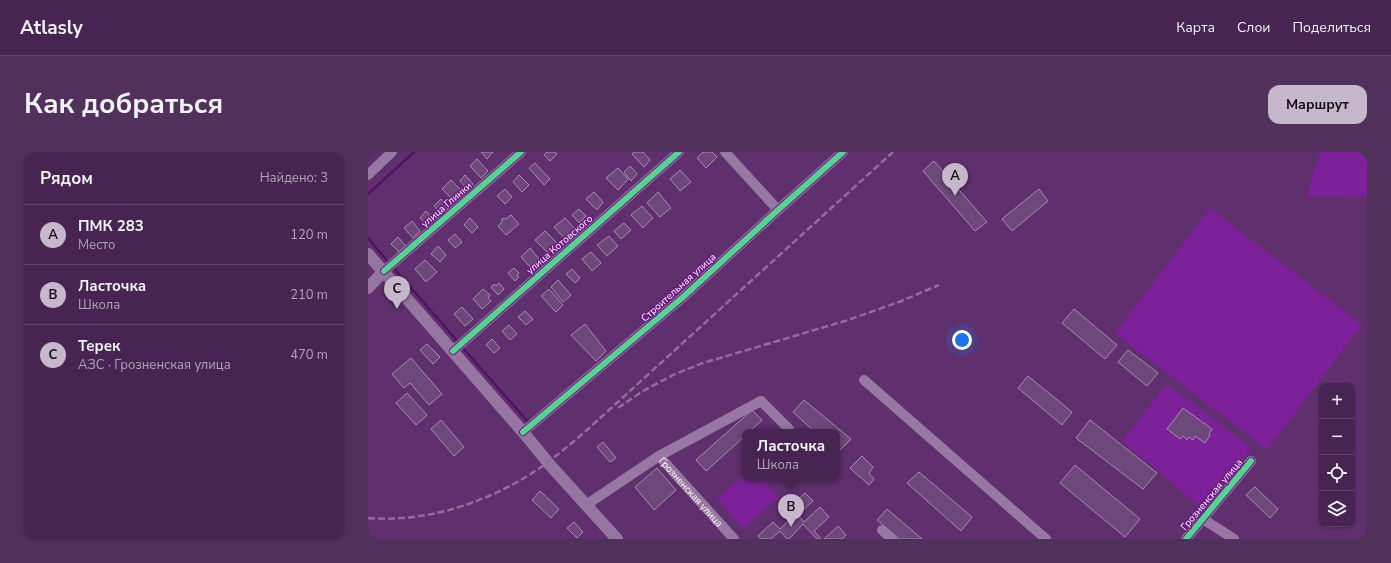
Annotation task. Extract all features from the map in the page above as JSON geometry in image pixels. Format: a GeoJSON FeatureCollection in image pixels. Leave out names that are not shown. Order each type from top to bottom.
{"type":"FeatureCollection","features":[{"type":"Feature","properties":{"kind":"main road"},"geometry":{"type":"LineString","coordinates":[[368,254],[550,465],[618,539]]}},
{"type":"Feature","properties":{"kind":"main road"},"geometry":{"type":"LineString","coordinates":[[368,288],[384,271]]}},
{"type":"Feature","properties":{"kind":"street"},"geometry":{"type":"LineString","coordinates":[[368,175],[392,152]]}},
{"type":"Feature","properties":{"kind":"street","name":"улица Глинки"},"geometry":{"type":"LineString","coordinates":[[384,271],[521,152]]}},
{"type":"Feature","properties":{"kind":"street","name":"улица Котовского"},"geometry":{"type":"LineString","coordinates":[[453,351],[679,152]]}},
{"type":"Feature","properties":{"kind":"street"},"geometry":{"type":"LineString","coordinates":[[725,152],[778,210]]}},
{"type":"Feature","properties":{"kind":"street","name":"Строительная улица"},"geometry":{"type":"LineString","coordinates":[[523,432],[682,298],[843,152]]}},
{"type":"Feature","properties":{"kind":"street"},"geometry":{"type":"LineString","coordinates":[[864,380],[1046,539]]}},
{"type":"Feature","properties":{"kind":"street"},"geometry":{"type":"LineString","coordinates":[[660,456],[761,400],[789,429]]}},
{"type":"Feature","properties":{"kind":"street","name":"Грозненская улица"},"geometry":{"type":"LineString","coordinates":[[586,504],[660,456],[734,539]]}},
{"type":"Feature","properties":{"kind":"street","name":"Грозненская улица"},"geometry":{"type":"LineString","coordinates":[[1186,539],[1251,461]]}},
{"type":"Feature","properties":{"kind":"street"},"geometry":{"type":"LineString","coordinates":[[1203,519],[1234,539]]}},
{"type":"Feature","properties":{"kind":"street"},"geometry":{"type":"LineString","coordinates":[[882,530],[892,539]]}},
{"type":"Feature","properties":{"kind":"shaded area"},"geometry":{"type":"Polygon","coordinates":[[[1320,152],[1367,152],[1367,197],[1307,196],[1320,152]]]}},
{"type":"Feature","properties":{"kind":"shaded area"},"geometry":{"type":"Polygon","coordinates":[[[1210,208],[1362,325],[1267,450],[1115,333],[1210,208]]]}},
{"type":"Feature","properties":{"kind":"shaded area"},"geometry":{"type":"Polygon","coordinates":[[[1167,384],[1252,448],[1201,507],[1122,441],[1167,384]]]}},
{"type":"Feature","properties":{"kind":"shaded area"},"geometry":{"type":"Polygon","coordinates":[[[742,477],[742,481],[765,481],[779,497],[743,529],[717,499],[742,477]]]}},
{"type":"Feature","properties":{"kind":"building"},"geometry":{"type":"Polygon","coordinates":[[[481,152],[493,152],[487,159],[481,152]]]}},
{"type":"Feature","properties":{"kind":"building"},"geometry":{"type":"Polygon","coordinates":[[[547,152],[555,152],[557,154],[550,161],[544,155],[547,152]]]}},
{"type":"Feature","properties":{"kind":"building"},"geometry":{"type":"Polygon","coordinates":[[[634,152],[643,152],[650,160],[644,167],[632,154],[634,152]]]}},
{"type":"Feature","properties":{"kind":"building"},"geometry":{"type":"Polygon","coordinates":[[[703,152],[712,152],[717,157],[706,168],[697,158],[703,152]]]}},
{"type":"Feature","properties":{"kind":"building"},"geometry":{"type":"Polygon","coordinates":[[[477,159],[488,171],[481,178],[470,166],[477,159]]]}},
{"type":"Feature","properties":{"kind":"building"},"geometry":{"type":"Polygon","coordinates":[[[934,161],[987,222],[975,231],[923,171],[934,161]]]}},
{"type":"Feature","properties":{"kind":"building"},"geometry":{"type":"Polygon","coordinates":[[[535,163],[550,179],[544,185],[529,168],[535,163]]]}},
{"type":"Feature","properties":{"kind":"building"},"geometry":{"type":"Polygon","coordinates":[[[630,166],[637,174],[631,181],[624,172],[630,166]]]}},
{"type":"Feature","properties":{"kind":"building"},"geometry":{"type":"Polygon","coordinates":[[[618,168],[628,179],[618,190],[606,178],[618,168]]]}},
{"type":"Feature","properties":{"kind":"building"},"geometry":{"type":"Polygon","coordinates":[[[680,170],[691,182],[680,191],[670,179],[680,170]]]}},
{"type":"Feature","properties":{"kind":"building"},"geometry":{"type":"Polygon","coordinates":[[[465,175],[473,184],[467,189],[460,181],[465,175]]]}},
{"type":"Feature","properties":{"kind":"building"},"geometry":{"type":"Polygon","coordinates":[[[519,175],[529,185],[522,192],[513,182],[519,175]]]}},
{"type":"Feature","properties":{"kind":"building"},"geometry":{"type":"Polygon","coordinates":[[[451,180],[464,193],[455,202],[442,189],[451,180]]]}},
{"type":"Feature","properties":{"kind":"building"},"geometry":{"type":"Polygon","coordinates":[[[505,189],[512,197],[505,204],[497,196],[505,189]]]}},
{"type":"Feature","properties":{"kind":"building"},"geometry":{"type":"Polygon","coordinates":[[[1039,189],[1048,201],[1012,231],[1002,219],[1039,189]]]}},
{"type":"Feature","properties":{"kind":"building"},"geometry":{"type":"Polygon","coordinates":[[[594,192],[603,202],[597,210],[586,199],[594,192]]]}},
{"type":"Feature","properties":{"kind":"building"},"geometry":{"type":"Polygon","coordinates":[[[658,192],[671,208],[660,217],[647,203],[658,192]]]}},
{"type":"Feature","properties":{"kind":"building"},"geometry":{"type":"Polygon","coordinates":[[[441,199],[448,208],[441,214],[434,206],[441,199]]]}},
{"type":"Feature","properties":{"kind":"building"},"geometry":{"type":"Polygon","coordinates":[[[642,206],[653,218],[643,228],[631,215],[642,206]]]}},
{"type":"Feature","properties":{"kind":"building"},"geometry":{"type":"Polygon","coordinates":[[[579,209],[586,216],[579,223],[572,215],[579,209]]]}},
{"type":"Feature","properties":{"kind":"building"},"geometry":{"type":"Polygon","coordinates":[[[426,211],[434,220],[428,226],[420,218],[426,211]]]}},
{"type":"Feature","properties":{"kind":"building"},"geometry":{"type":"Polygon","coordinates":[[[511,215],[519,224],[506,235],[498,226],[502,222],[502,219],[506,219],[511,215]]]}},
{"type":"Feature","properties":{"kind":"building"},"geometry":{"type":"Polygon","coordinates":[[[470,218],[478,227],[472,233],[464,225],[470,218]]]}},
{"type":"Feature","properties":{"kind":"building"},"geometry":{"type":"Polygon","coordinates":[[[565,218],[575,229],[565,239],[554,227],[565,218]]]}},
{"type":"Feature","properties":{"kind":"building"},"geometry":{"type":"Polygon","coordinates":[[[412,221],[420,231],[413,238],[404,228],[412,221]]]}},
{"type":"Feature","properties":{"kind":"building"},"geometry":{"type":"Polygon","coordinates":[[[624,223],[631,230],[621,239],[614,231],[624,223]]]}},
{"type":"Feature","properties":{"kind":"building"},"geometry":{"type":"Polygon","coordinates":[[[545,231],[557,243],[548,253],[535,240],[545,231]]]}},
{"type":"Feature","properties":{"kind":"building"},"geometry":{"type":"Polygon","coordinates":[[[455,234],[462,242],[455,248],[448,240],[455,234]]]}},
{"type":"Feature","properties":{"kind":"building"},"geometry":{"type":"Polygon","coordinates":[[[609,236],[618,246],[607,256],[597,245],[609,236]]]}},
{"type":"Feature","properties":{"kind":"building"},"geometry":{"type":"Polygon","coordinates":[[[398,237],[406,246],[399,252],[391,244],[398,237]]]}},
{"type":"Feature","properties":{"kind":"building"},"geometry":{"type":"Polygon","coordinates":[[[438,246],[446,255],[440,262],[431,254],[438,246]]]}},
{"type":"Feature","properties":{"kind":"building"},"geometry":{"type":"Polygon","coordinates":[[[530,248],[539,259],[530,267],[521,257],[530,248]]]}},
{"type":"Feature","properties":{"kind":"building"},"geometry":{"type":"Polygon","coordinates":[[[591,252],[601,263],[592,271],[582,259],[591,252]]]}},
{"type":"Feature","properties":{"kind":"building"},"geometry":{"type":"Polygon","coordinates":[[[425,260],[437,272],[426,282],[415,269],[425,260]]]}},
{"type":"Feature","properties":{"kind":"building"},"geometry":{"type":"Polygon","coordinates":[[[514,268],[519,273],[517,276],[519,277],[515,281],[508,273],[514,268]]]}},
{"type":"Feature","properties":{"kind":"building"},"geometry":{"type":"Polygon","coordinates":[[[572,269],[580,278],[575,283],[566,274],[572,269]]]}},
{"type":"Feature","properties":{"kind":"building"},"geometry":{"type":"Polygon","coordinates":[[[558,280],[571,295],[563,302],[551,287],[558,280]]]}},
{"type":"Feature","properties":{"kind":"building"},"geometry":{"type":"Polygon","coordinates":[[[499,283],[504,289],[498,295],[491,287],[494,284],[496,286],[499,283]]]}},
{"type":"Feature","properties":{"kind":"building"},"geometry":{"type":"Polygon","coordinates":[[[483,289],[490,295],[488,298],[491,301],[482,309],[473,299],[483,289]]]}},
{"type":"Feature","properties":{"kind":"building"},"geometry":{"type":"Polygon","coordinates":[[[549,289],[563,305],[556,312],[541,296],[549,289]]]}},
{"type":"Feature","properties":{"kind":"building"},"geometry":{"type":"Polygon","coordinates":[[[462,307],[473,319],[465,326],[454,314],[462,307]]]}},
{"type":"Feature","properties":{"kind":"building"},"geometry":{"type":"Polygon","coordinates":[[[1074,309],[1117,345],[1105,359],[1062,323],[1074,309]]]}},
{"type":"Feature","properties":{"kind":"building"},"geometry":{"type":"Polygon","coordinates":[[[525,311],[533,319],[526,325],[518,317],[525,311]]]}},
{"type":"Feature","properties":{"kind":"building"},"geometry":{"type":"Polygon","coordinates":[[[585,324],[606,351],[596,361],[571,335],[585,324]]]}},
{"type":"Feature","properties":{"kind":"building"},"geometry":{"type":"Polygon","coordinates":[[[509,325],[517,334],[510,340],[502,331],[509,325]]]}},
{"type":"Feature","properties":{"kind":"building"},"geometry":{"type":"Polygon","coordinates":[[[492,339],[500,348],[494,353],[486,345],[492,339]]]}},
{"type":"Feature","properties":{"kind":"building"},"geometry":{"type":"Polygon","coordinates":[[[427,344],[440,357],[433,364],[420,350],[427,344]]]}},
{"type":"Feature","properties":{"kind":"building"},"geometry":{"type":"Polygon","coordinates":[[[1128,350],[1158,373],[1147,386],[1118,362],[1128,350]]]}},
{"type":"Feature","properties":{"kind":"building"},"geometry":{"type":"Polygon","coordinates":[[[411,358],[442,394],[429,405],[410,383],[404,388],[392,374],[411,358]]]}},
{"type":"Feature","properties":{"kind":"building"},"geometry":{"type":"Polygon","coordinates":[[[1028,376],[1072,412],[1062,425],[1018,388],[1028,376]]]}},
{"type":"Feature","properties":{"kind":"building"},"geometry":{"type":"Polygon","coordinates":[[[407,393],[427,415],[416,425],[396,403],[407,393]]]}},
{"type":"Feature","properties":{"kind":"building"},"geometry":{"type":"Polygon","coordinates":[[[804,400],[839,429],[812,429],[793,412],[804,400]]]}},
{"type":"Feature","properties":{"kind":"building"},"geometry":{"type":"Polygon","coordinates":[[[1183,408],[1212,429],[1205,443],[1195,436],[1193,440],[1189,437],[1187,440],[1183,436],[1180,439],[1167,429],[1183,408]]]}},
{"type":"Feature","properties":{"kind":"building"},"geometry":{"type":"Polygon","coordinates":[[[752,410],[762,420],[752,429],[742,429],[742,439],[706,471],[696,460],[752,410]]]}},
{"type":"Feature","properties":{"kind":"building"},"geometry":{"type":"Polygon","coordinates":[[[441,420],[464,447],[454,456],[431,429],[441,420]]]}},
{"type":"Feature","properties":{"kind":"building"},"geometry":{"type":"Polygon","coordinates":[[[1090,420],[1157,473],[1143,489],[1076,438],[1090,420]]]}},
{"type":"Feature","properties":{"kind":"building"},"geometry":{"type":"Polygon","coordinates":[[[840,430],[851,439],[840,450],[840,430]]]}},
{"type":"Feature","properties":{"kind":"building"},"geometry":{"type":"Polygon","coordinates":[[[603,442],[616,458],[610,462],[597,447],[603,442]]]}},
{"type":"Feature","properties":{"kind":"building"},"geometry":{"type":"Polygon","coordinates":[[[862,456],[873,467],[869,473],[874,479],[869,485],[850,468],[862,456]]]}},
{"type":"Feature","properties":{"kind":"building"},"geometry":{"type":"Polygon","coordinates":[[[1075,465],[1140,519],[1125,537],[1060,483],[1075,465]]]}},
{"type":"Feature","properties":{"kind":"building"},"geometry":{"type":"Polygon","coordinates":[[[657,468],[676,490],[654,510],[635,487],[657,468]]]}},
{"type":"Feature","properties":{"kind":"building"},"geometry":{"type":"Polygon","coordinates":[[[919,472],[972,517],[961,531],[907,483],[919,472]]]}},
{"type":"Feature","properties":{"kind":"building"},"geometry":{"type":"Polygon","coordinates":[[[1255,487],[1278,509],[1270,518],[1246,495],[1255,487]]]}},
{"type":"Feature","properties":{"kind":"building"},"geometry":{"type":"Polygon","coordinates":[[[540,491],[559,509],[551,518],[532,500],[540,491]]]}},
{"type":"Feature","properties":{"kind":"building"},"geometry":{"type":"Polygon","coordinates":[[[805,493],[813,501],[798,515],[804,522],[820,507],[829,517],[814,531],[821,539],[817,539],[803,524],[789,539],[787,539],[780,531],[771,539],[761,539],[758,536],[773,522],[780,529],[794,515],[788,508],[805,493]]]}},
{"type":"Feature","properties":{"kind":"building"},"geometry":{"type":"Polygon","coordinates":[[[887,509],[922,539],[899,539],[877,520],[887,509]]]}},
{"type":"Feature","properties":{"kind":"building"},"geometry":{"type":"Polygon","coordinates":[[[574,522],[583,532],[577,538],[567,528],[574,522]]]}},
{"type":"Feature","properties":{"kind":"building"},"geometry":{"type":"Polygon","coordinates":[[[838,526],[846,535],[842,539],[824,539],[838,526]]]}},
{"type":"Feature","properties":{"kind":"waterway"},"geometry":{"type":"LineString","coordinates":[[368,194],[414,152]]}},
{"type":"Feature","properties":{"kind":"waterway"},"geometry":{"type":"LineString","coordinates":[[368,238],[389,263]]}},
{"type":"Feature","properties":{"kind":"waterway"},"geometry":{"type":"LineString","coordinates":[[393,267],[459,343]]}},
{"type":"Feature","properties":{"kind":"waterway"},"geometry":{"type":"LineString","coordinates":[[462,347],[529,423]]}},
{"type":"Feature","properties":{"kind":"railway"},"geometry":{"type":"LineString","coordinates":[[368,518],[408,518],[446,511],[501,490],[537,470],[587,430],[893,152]]}},
{"type":"Feature","properties":{"kind":"railway"},"geometry":{"type":"LineString","coordinates":[[618,408],[643,391],[675,374],[703,363],[845,321],[899,302],[939,285]]}},
{"type":"Feature","properties":{"kind":"cycle path"},"geometry":{"type":"LineString","coordinates":[[384,271],[521,152]]}},
{"type":"Feature","properties":{"kind":"cycle path"},"geometry":{"type":"LineString","coordinates":[[453,351],[679,152]]}},
{"type":"Feature","properties":{"kind":"cycle path"},"geometry":{"type":"LineString","coordinates":[[523,432],[682,298],[843,152]]}},
{"type":"Feature","properties":{"kind":"cycle path"},"geometry":{"type":"LineString","coordinates":[[1186,539],[1251,461]]}},
{"type":"Feature","properties":{"kind":"place","name":"ПМК 283"},"geometry":{"type":"Point","coordinates":[955,196]}},
{"type":"Feature","properties":{"kind":"place","name":"Терек"},"geometry":{"type":"Point","coordinates":[397,309]}},
{"type":"Feature","properties":{"kind":"place","name":"Ласточка"},"geometry":{"type":"Point","coordinates":[791,527]}}]}
